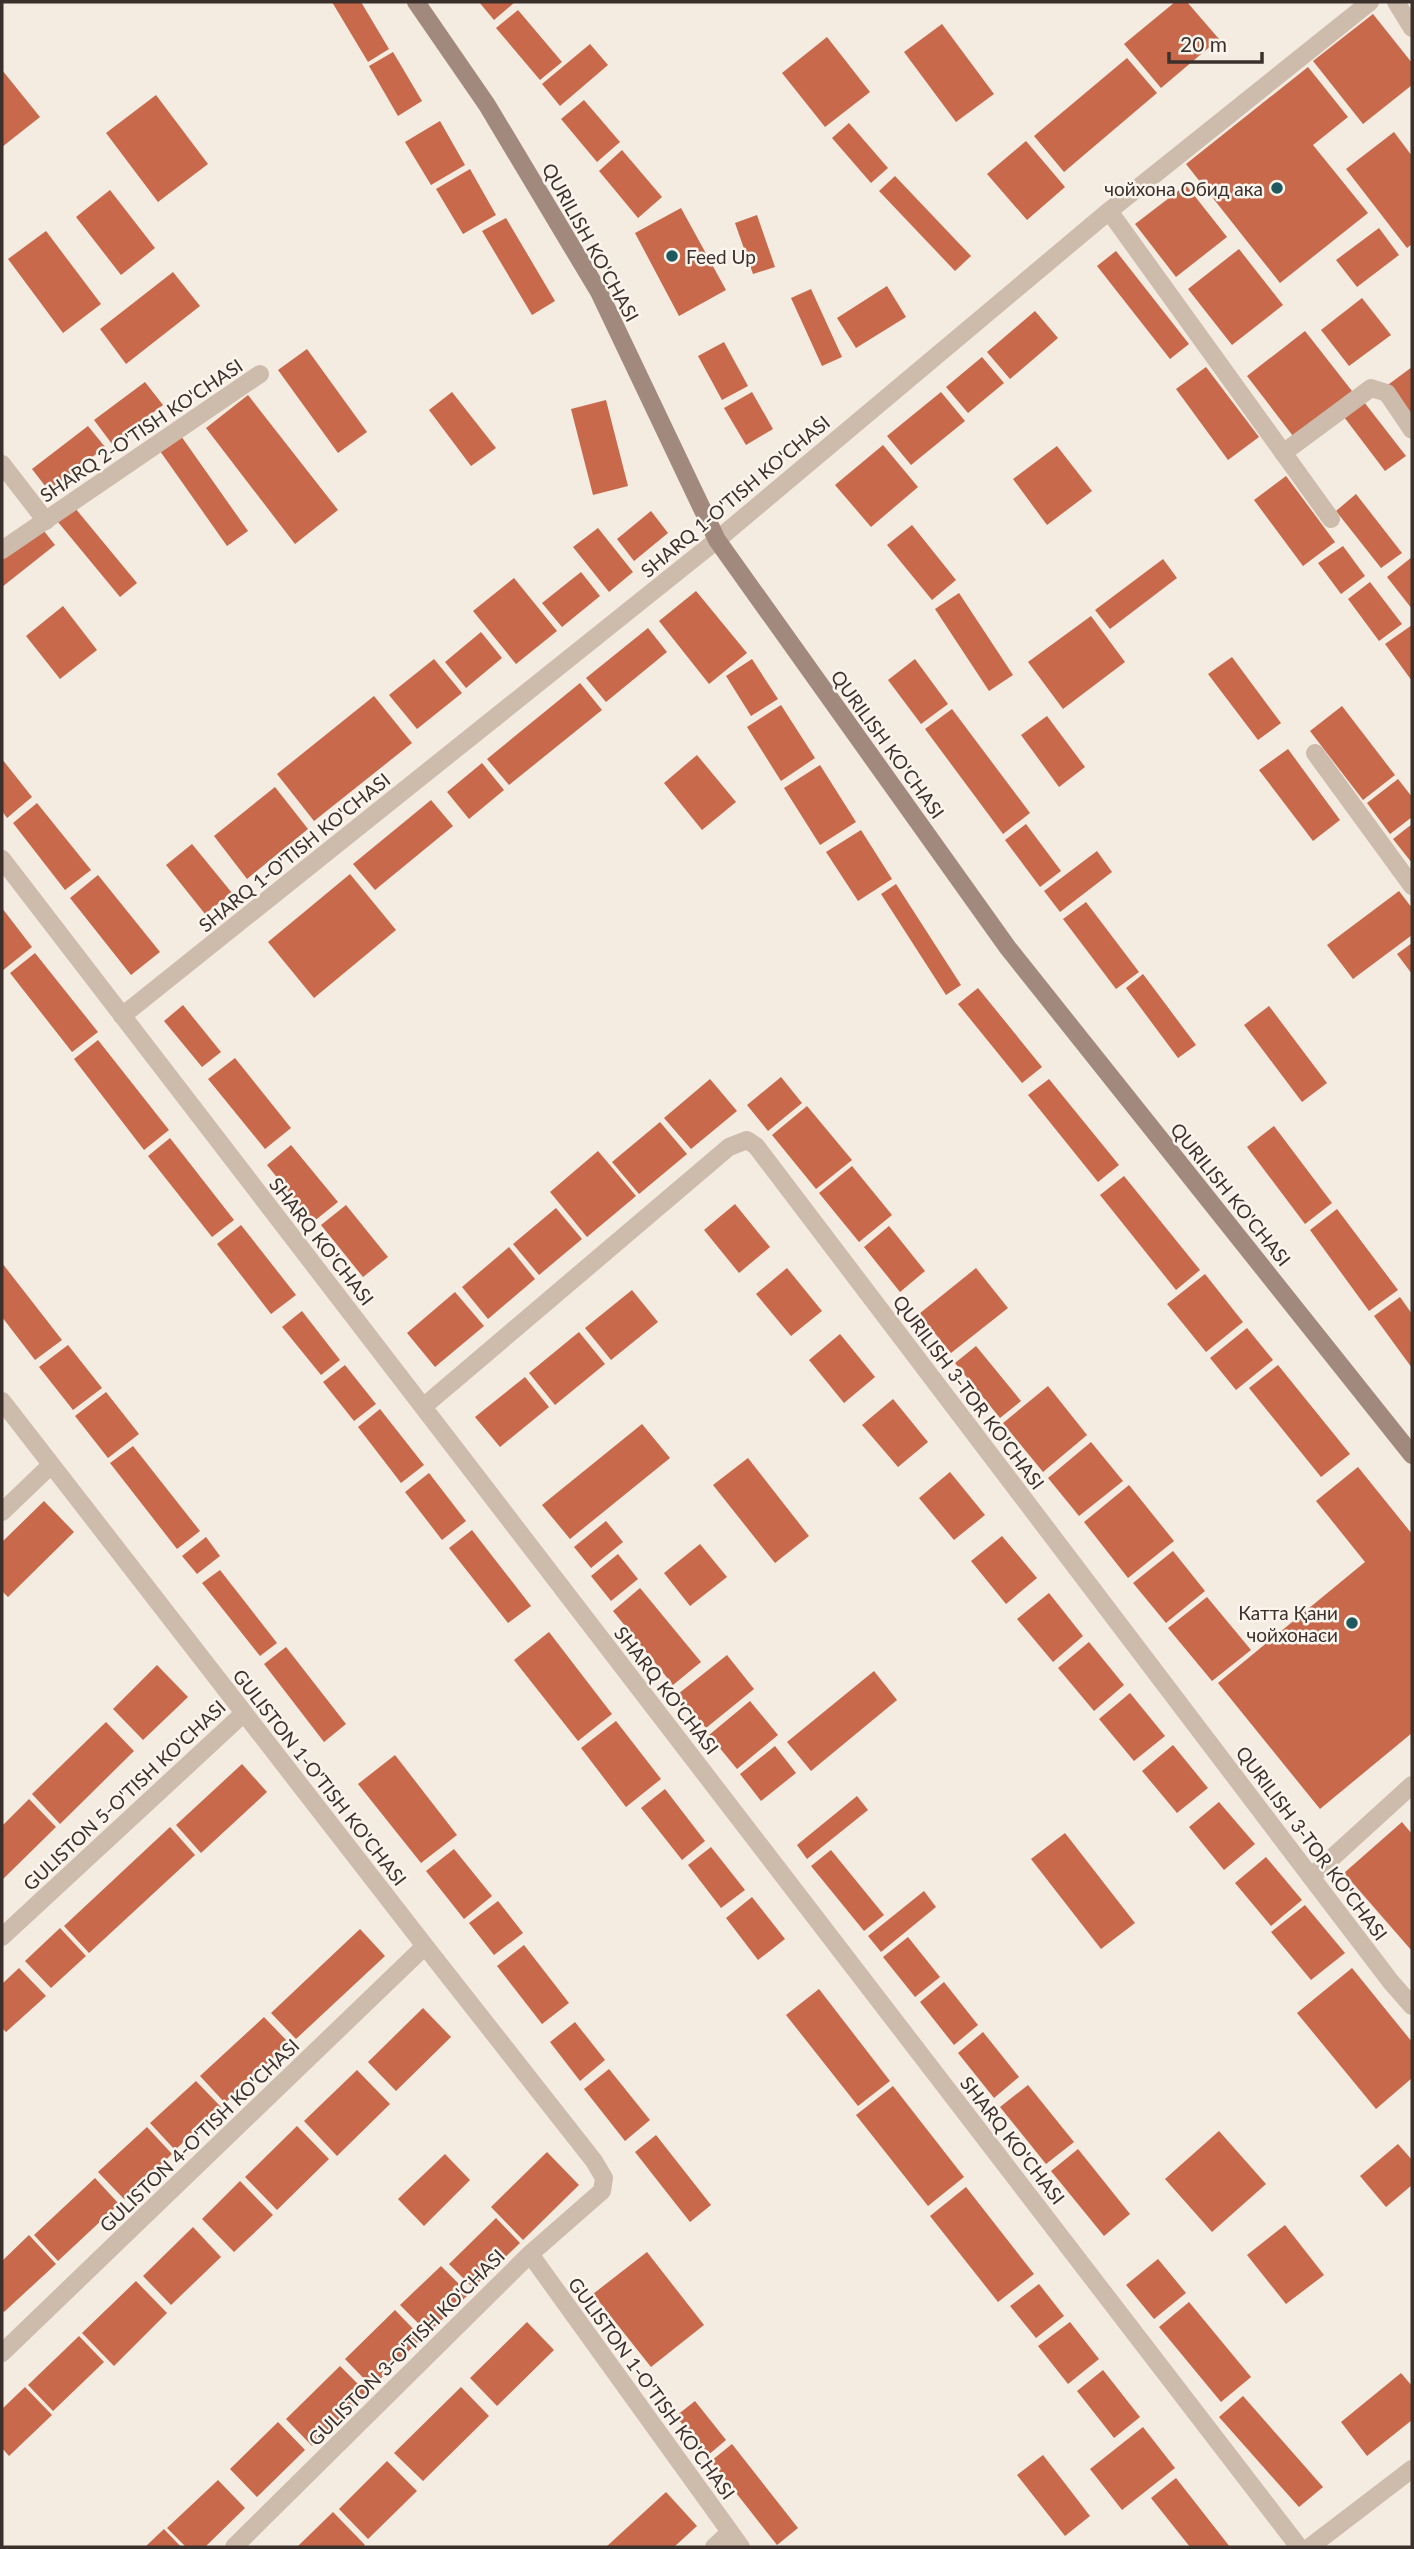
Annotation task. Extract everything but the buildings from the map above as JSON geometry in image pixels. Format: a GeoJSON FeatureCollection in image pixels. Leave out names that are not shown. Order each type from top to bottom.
{"type":"FeatureCollection","features":[{"type":"Feature","properties":{"kind":"street","name":"QURILISH KO'CHASI"},"geometry":{"type":"LineString","coordinates":[[416,2],[487,105],[599,292],[717,540],[1008,948],[1412,1455]]}},
{"type":"Feature","properties":{"kind":"street","name":"SHARQ 1-O'TISH KO'CHASI"},"geometry":{"type":"LineString","coordinates":[[122,1016],[717,540],[1109,211],[1370,2]]}},
{"type":"Feature","properties":{"kind":"street"},"geometry":{"type":"LineString","coordinates":[[1396,2],[1412,28]]}},
{"type":"Feature","properties":{"kind":"street"},"geometry":{"type":"LineString","coordinates":[[1109,211],[1331,519]]}},
{"type":"Feature","properties":{"kind":"street","name":"SHARQ 2-O'TISH KO'CHASI"},"geometry":{"type":"LineString","coordinates":[[2,550],[260,374]]}},
{"type":"Feature","properties":{"kind":"street"},"geometry":{"type":"LineString","coordinates":[[1283,453],[1371,388],[1387,393],[1412,430]]}},
{"type":"Feature","properties":{"kind":"street","name":"SHARQ 2-O'TISH KO'CHASI"},"geometry":{"type":"LineString","coordinates":[[2,464],[46,521]]}},
{"type":"Feature","properties":{"kind":"street"},"geometry":{"type":"LineString","coordinates":[[1315,753],[1412,886]]}},
{"type":"Feature","properties":{"kind":"street","name":"SHARQ KO'CHASI"},"geometry":{"type":"LineString","coordinates":[[2,859],[1300,2547]]}},
{"type":"Feature","properties":{"kind":"street","name":"QURILISH 3-TOR KO'CHASI"},"geometry":{"type":"LineString","coordinates":[[423,1407],[729,1147],[747,1140],[756,1146],[773,1168],[1391,1982],[1412,2006]]}},
{"type":"Feature","properties":{"kind":"street","name":"GULISTON 1-O'TISH KO'CHASI"},"geometry":{"type":"LineString","coordinates":[[2,1401],[594,2161],[604,2178]]}},
{"type":"Feature","properties":{"kind":"street"},"geometry":{"type":"LineString","coordinates":[[2,1512],[51,1465]]}},
{"type":"Feature","properties":{"kind":"street","name":"GULISTON 5-O'TISH KO'CHASI"},"geometry":{"type":"LineString","coordinates":[[2,1937],[244,1713]]}},
{"type":"Feature","properties":{"kind":"street"},"geometry":{"type":"LineString","coordinates":[[1311,1877],[1412,1785]]}},
{"type":"Feature","properties":{"kind":"street","name":"GULISTON 4-O'TISH KO'CHASI"},"geometry":{"type":"LineString","coordinates":[[2,2353],[425,1947]]}},
{"type":"Feature","properties":{"kind":"street","name":"GULISTON 3-O'TISH KO'CHASI"},"geometry":{"type":"LineString","coordinates":[[234,2547],[530,2254],[602,2191],[604,2178]]}},
{"type":"Feature","properties":{"kind":"street","name":"GULISTON 1-O'TISH KO'CHASI"},"geometry":{"type":"LineString","coordinates":[[530,2254],[736,2540]]}},
{"type":"Feature","properties":{"kind":"street"},"geometry":{"type":"LineString","coordinates":[[1310,2547],[1412,2469]]}},
{"type":"Feature","properties":{"kind":"street"},"geometry":{"type":"LineString","coordinates":[[714,2547],[736,2540]]}},
{"type":"Feature","properties":{"kind":"place","name":"чойхона Обид ака"},"geometry":{"type":"Point","coordinates":[1277,188]}},
{"type":"Feature","properties":{"kind":"place","name":"Feed Up"},"geometry":{"type":"Point","coordinates":[672,256]}},
{"type":"Feature","properties":{"kind":"place","name":"Катта Қани чойхонаси"},"geometry":{"type":"Point","coordinates":[1352,1623]}}]}
